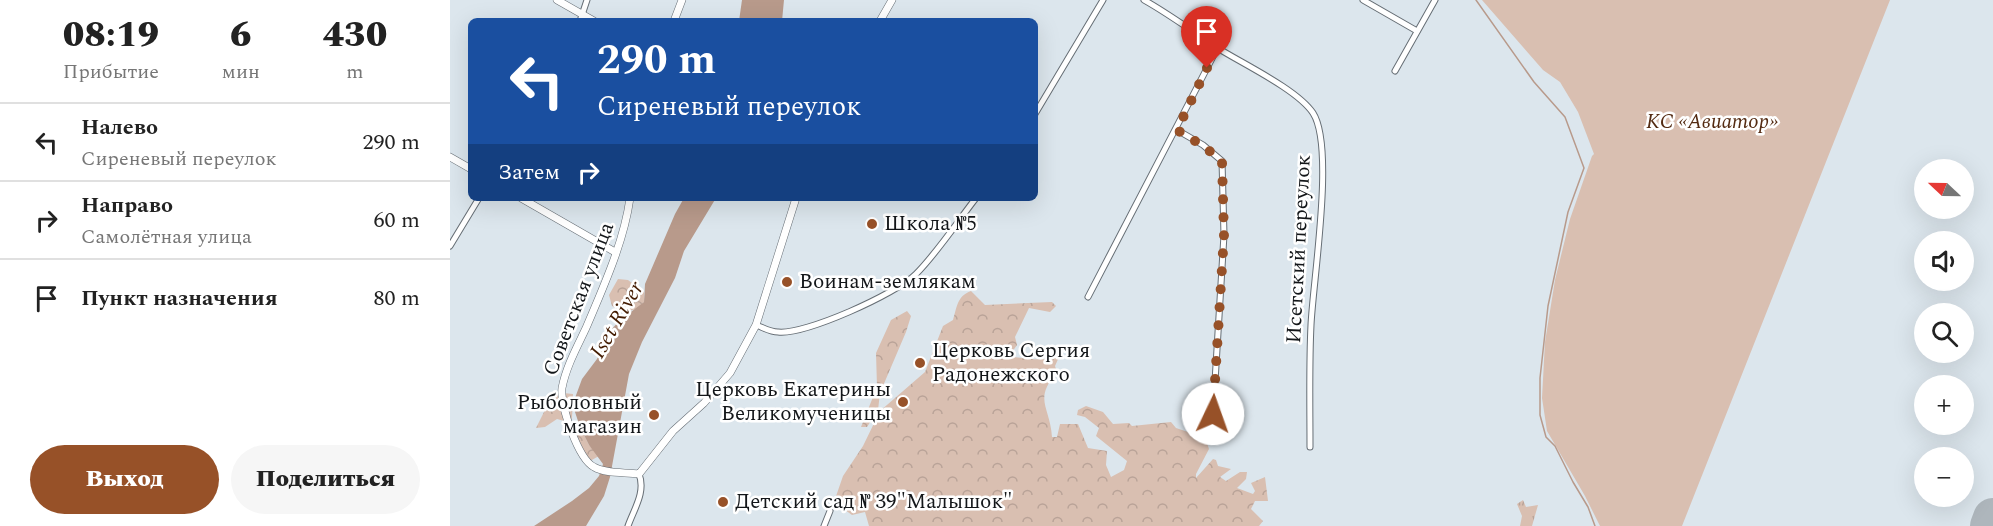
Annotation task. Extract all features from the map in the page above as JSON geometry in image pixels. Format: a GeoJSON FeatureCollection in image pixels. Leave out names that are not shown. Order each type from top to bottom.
{"type":"FeatureCollection","features":[{"type":"Feature","properties":{"kind":"street"},"geometry":{"type":"LineString","coordinates":[[557,0],[581,18],[587,0]]}},
{"type":"Feature","properties":{"kind":"street"},"geometry":{"type":"LineString","coordinates":[[675,18],[682,0]]}},
{"type":"Feature","properties":{"kind":"street"},"geometry":{"type":"LineString","coordinates":[[882,18],[892,0]]}},
{"type":"Feature","properties":{"kind":"street"},"geometry":{"type":"LineString","coordinates":[[1038,109],[1103,0]]}},
{"type":"Feature","properties":{"kind":"street","name":"Исетский переулок"},"geometry":{"type":"LineString","coordinates":[[1144,0],[1271,79],[1308,106],[1319,128],[1322,195],[1311,324],[1310,447]]}},
{"type":"Feature","properties":{"kind":"street"},"geometry":{"type":"LineString","coordinates":[[1363,0],[1417,31]]}},
{"type":"Feature","properties":{"kind":"street"},"geometry":{"type":"LineString","coordinates":[[1395,71],[1435,0]]}},
{"type":"Feature","properties":{"kind":"street"},"geometry":{"type":"LineString","coordinates":[[1088,297],[1177,130],[1218,47]]}},
{"type":"Feature","properties":{"kind":"street"},"geometry":{"type":"LineString","coordinates":[[1177,130],[1222,161],[1224,235],[1213,414]]}},
{"type":"Feature","properties":{"kind":"street"},"geometry":{"type":"LineString","coordinates":[[450,157],[468,167]]}},
{"type":"Feature","properties":{"kind":"street"},"geometry":{"type":"LineString","coordinates":[[450,246],[477,201]]}},
{"type":"Feature","properties":{"kind":"street"},"geometry":{"type":"LineString","coordinates":[[526,201],[615,252]]}},
{"type":"Feature","properties":{"kind":"street","name":"Советская улица"},"geometry":{"type":"LineString","coordinates":[[630,201],[626,225],[602,291],[565,376],[562,392],[571,431],[582,455],[592,467],[639,474]]}},
{"type":"Feature","properties":{"kind":"street"},"geometry":{"type":"LineString","coordinates":[[628,526],[641,491],[642,482],[639,474],[673,430],[721,385],[756,325],[795,201]]}},
{"type":"Feature","properties":{"kind":"street"},"geometry":{"type":"LineString","coordinates":[[756,325],[778,333],[795,330],[834,319],[887,294],[915,274],[974,201]]}},
{"type":"Feature","properties":{"kind":"street"},"geometry":{"type":"LineString","coordinates":[[824,526],[830,511]]}},
{"type":"Feature","properties":{"kind":"green space","name":"КС «Авиатор»"},"geometry":{"type":"Polygon","coordinates":[[[1482,0],[1890,0],[1682,526],[1600,526],[1547,431],[1542,398],[1545,342],[1555,280],[1570,219],[1594,154],[1578,112],[1560,82],[1543,70],[1482,0]]]}},
{"type":"Feature","properties":{"kind":"green space"},"geometry":{"type":"Polygon","coordinates":[[[618,279],[628,280],[644,292],[644,302],[636,309],[622,313],[612,306],[609,295],[618,279]]]}},
{"type":"Feature","properties":{"kind":"green space"},"geometry":{"type":"Polygon","coordinates":[[[971,291],[985,305],[1052,302],[1056,306],[1050,312],[1029,308],[1015,337],[1017,345],[1012,352],[1014,357],[1042,359],[1059,357],[1055,366],[1057,372],[1044,397],[1052,437],[1057,437],[1060,424],[1078,424],[1088,448],[1107,451],[1106,465],[1111,477],[1124,470],[1127,461],[1096,436],[1099,428],[1085,417],[1077,415],[1078,410],[1086,406],[1103,412],[1113,424],[1129,423],[1132,426],[1171,422],[1176,428],[1194,434],[1193,423],[1184,416],[1198,417],[1209,449],[1196,478],[1213,459],[1216,460],[1218,466],[1231,469],[1220,477],[1226,481],[1240,472],[1247,472],[1246,479],[1237,488],[1253,494],[1255,491],[1251,483],[1265,477],[1268,501],[1255,501],[1251,509],[1263,521],[1259,526],[869,526],[865,512],[852,515],[834,502],[843,476],[863,446],[880,411],[925,372],[943,326],[953,320],[960,299],[971,291]]]}},
{"type":"Feature","properties":{"kind":"green space"},"geometry":{"type":"Polygon","coordinates":[[[907,311],[911,316],[880,393],[878,410],[867,427],[861,427],[877,387],[876,353],[891,320],[907,311]]]}},
{"type":"Feature","properties":{"kind":"green space"},"geometry":{"type":"Polygon","coordinates":[[[554,392],[573,394],[572,418],[568,422],[557,419],[545,427],[536,428],[554,392]]]}},
{"type":"Feature","properties":{"kind":"green space"},"geometry":{"type":"Polygon","coordinates":[[[580,427],[589,445],[599,456],[590,461],[572,435],[574,429],[580,427]]]}},
{"type":"Feature","properties":{"kind":"green space"},"geometry":{"type":"Polygon","coordinates":[[[1523,500],[1526,507],[1538,505],[1532,526],[1520,526],[1522,516],[1517,504],[1523,500]]]}},
{"type":"Feature","properties":{"kind":"shaded area"},"geometry":{"type":"Polygon","coordinates":[[[742,0],[784,0],[782,18],[739,18],[742,0]]]}},
{"type":"Feature","properties":{"kind":"shaded area"},"geometry":{"type":"Polygon","coordinates":[[[682,201],[714,201],[684,251],[675,278],[642,342],[629,374],[610,477],[604,496],[586,526],[534,526],[589,488],[599,476],[603,464],[589,445],[580,427],[574,409],[575,398],[582,379],[597,359],[612,329],[644,302],[645,284],[682,201]]]}},
{"type":"Feature","properties":{"kind":"waterway"},"geometry":{"type":"LineString","coordinates":[[1476,0],[1534,82],[1565,117],[1584,168],[1568,212],[1548,306],[1540,378],[1540,415],[1546,437],[1555,446],[1588,507],[1595,526]]}},
{"type":"Feature","properties":{"kind":"runway"},"geometry":{"type":"LineString","coordinates":[[1990,526],[1993,518]]}},
{"type":"Feature","properties":{"kind":"place","name":"Школа №5"},"geometry":{"type":"Point","coordinates":[872,224]}},
{"type":"Feature","properties":{"kind":"place","name":"Воинам-землякам"},"geometry":{"type":"Point","coordinates":[787,282]}},
{"type":"Feature","properties":{"kind":"place","name":"Церковь Сергия Радонежского"},"geometry":{"type":"Point","coordinates":[920,363]}},
{"type":"Feature","properties":{"kind":"place","name":"Церковь Екатерины Великомученицы"},"geometry":{"type":"Point","coordinates":[903,402]}},
{"type":"Feature","properties":{"kind":"place","name":"Рыболовный магазин"},"geometry":{"type":"Point","coordinates":[654,415]}},
{"type":"Feature","properties":{"kind":"place","name":"Детский сад № 39\"Малышок\""},"geometry":{"type":"Point","coordinates":[723,502]}},
{"type":"Feature","properties":{"kind":"route"},"geometry":{"type":"LineString","coordinates":[[1207,68],[1177,130],[1222,161],[1224,235],[1213,414]]}},
{"type":"Feature","properties":{"kind":"water label","name":"Iset River"},"geometry":{"type":"Point","coordinates":[617,320]}}]}
